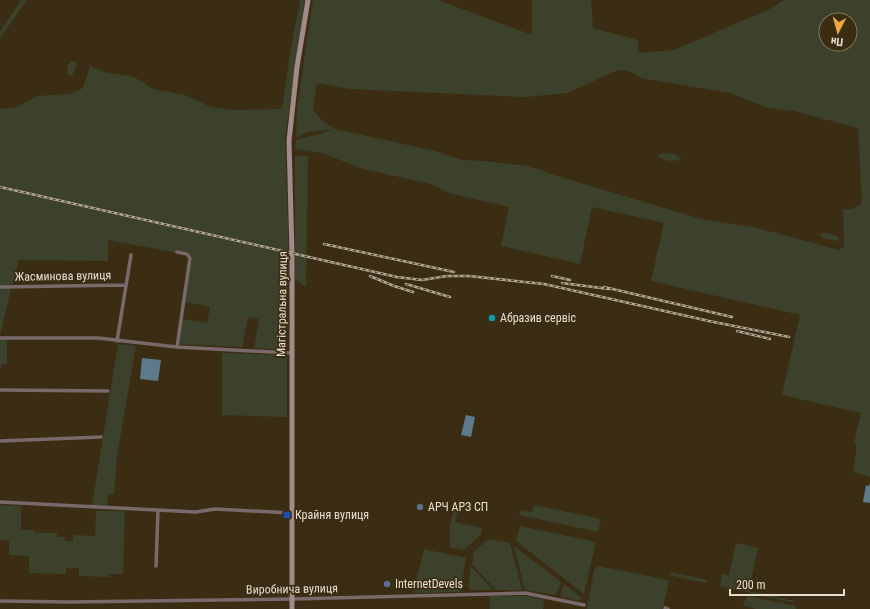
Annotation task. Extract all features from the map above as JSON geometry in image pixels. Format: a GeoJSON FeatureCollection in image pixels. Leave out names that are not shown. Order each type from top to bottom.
{"type":"FeatureCollection","features":[{"type":"Feature","properties":{"kind":"street","name":"Магістральна вулиця"},"geometry":{"type":"LineString","coordinates":[[292,609],[292,254],[289,141],[308,0]]}},
{"type":"Feature","properties":{"kind":"street"},"geometry":{"type":"LineString","coordinates":[[177,252],[187,254],[190,258],[177,346]]}},
{"type":"Feature","properties":{"kind":"street"},"geometry":{"type":"LineString","coordinates":[[117,341],[131,255]]}},
{"type":"Feature","properties":{"kind":"street","name":"Жасминова вулиця"},"geometry":{"type":"LineString","coordinates":[[0,287],[126,285]]}},
{"type":"Feature","properties":{"kind":"street"},"geometry":{"type":"LineString","coordinates":[[0,338],[98,338],[177,346],[291,353]]}},
{"type":"Feature","properties":{"kind":"street"},"geometry":{"type":"LineString","coordinates":[[0,390],[108,391]]}},
{"type":"Feature","properties":{"kind":"street"},"geometry":{"type":"LineString","coordinates":[[0,441],[101,437]]}},
{"type":"Feature","properties":{"kind":"street"},"geometry":{"type":"LineString","coordinates":[[0,502],[196,512],[215,509],[292,513]]}},
{"type":"Feature","properties":{"kind":"street"},"geometry":{"type":"LineString","coordinates":[[156,566],[158,510]]}},
{"type":"Feature","properties":{"kind":"street","name":"Виробнича вулиця"},"geometry":{"type":"LineString","coordinates":[[0,601],[70,602],[292,599],[525,593],[584,605]]}},
{"type":"Feature","properties":{"kind":"green space"},"geometry":{"type":"Polygon","coordinates":[[[21,0],[27,0],[0,38],[0,32],[21,0]]]}},
{"type":"Feature","properties":{"kind":"green space"},"geometry":{"type":"Polygon","coordinates":[[[300,0],[305,0],[285,138],[289,256],[287,350],[254,348],[259,319],[248,317],[242,347],[178,344],[182,319],[207,323],[210,307],[184,302],[192,257],[188,252],[178,250],[177,253],[108,240],[108,261],[19,260],[12,285],[0,285],[0,109],[17,107],[37,96],[70,94],[83,88],[90,66],[105,72],[134,77],[153,89],[185,95],[211,107],[233,110],[282,109],[289,59],[300,0]]]}},
{"type":"Feature","properties":{"kind":"green space"},"geometry":{"type":"Polygon","coordinates":[[[313,0],[438,0],[532,35],[532,0],[591,0],[593,28],[638,40],[638,53],[674,50],[770,9],[784,0],[870,0],[870,477],[853,472],[857,446],[854,443],[861,413],[782,395],[800,315],[651,281],[664,223],[592,207],[580,264],[501,246],[509,207],[449,193],[431,184],[363,169],[322,153],[295,149],[296,140],[324,133],[333,129],[307,132],[296,138],[297,108],[313,0]],[[618,70],[567,93],[526,97],[349,89],[317,83],[313,110],[322,120],[335,129],[435,151],[462,160],[527,166],[701,219],[757,228],[839,250],[844,247],[843,209],[851,209],[862,204],[858,128],[794,111],[768,108],[730,93],[641,78],[629,71],[618,70]]]}},
{"type":"Feature","properties":{"kind":"green space"},"geometry":{"type":"Polygon","coordinates":[[[71,61],[74,61],[77,64],[72,76],[67,72],[68,65],[71,61]]]}},
{"type":"Feature","properties":{"kind":"green space"},"geometry":{"type":"Polygon","coordinates":[[[663,153],[674,154],[682,159],[669,161],[657,155],[663,153]]]}},
{"type":"Feature","properties":{"kind":"green space"},"geometry":{"type":"Polygon","coordinates":[[[295,156],[308,156],[306,287],[295,279],[295,156]]]}},
{"type":"Feature","properties":{"kind":"green space"},"geometry":{"type":"Polygon","coordinates":[[[826,232],[838,237],[838,241],[825,239],[819,235],[826,232]]]}},
{"type":"Feature","properties":{"kind":"green space"},"geometry":{"type":"Polygon","coordinates":[[[0,288],[11,288],[0,336],[0,288]]]}},
{"type":"Feature","properties":{"kind":"green space"},"geometry":{"type":"Polygon","coordinates":[[[0,339],[7,339],[7,364],[2,364],[0,370],[0,339]]]}},
{"type":"Feature","properties":{"kind":"green space"},"geometry":{"type":"Polygon","coordinates":[[[118,344],[136,346],[117,456],[114,494],[108,494],[107,506],[92,505],[118,344]]]}},
{"type":"Feature","properties":{"kind":"green space"},"geometry":{"type":"Polygon","coordinates":[[[222,353],[287,355],[287,417],[222,415],[222,353]]]}},
{"type":"Feature","properties":{"kind":"green space"},"geometry":{"type":"Polygon","coordinates":[[[0,505],[21,506],[21,530],[35,530],[35,533],[57,533],[57,537],[65,537],[65,541],[73,541],[73,535],[95,536],[96,511],[125,511],[123,574],[109,574],[109,577],[79,576],[79,568],[66,568],[66,574],[29,573],[29,556],[9,555],[9,540],[0,540],[0,505]]]}},
{"type":"Feature","properties":{"kind":"green space"},"geometry":{"type":"Polygon","coordinates":[[[534,505],[601,519],[598,532],[519,515],[520,510],[532,512],[534,505]]]}},
{"type":"Feature","properties":{"kind":"green space"},"geometry":{"type":"Polygon","coordinates":[[[454,507],[459,507],[455,522],[482,528],[481,534],[464,550],[450,547],[450,525],[454,507]]]}},
{"type":"Feature","properties":{"kind":"green space"},"geometry":{"type":"Polygon","coordinates":[[[520,526],[596,542],[584,594],[516,541],[520,526]]]}},
{"type":"Feature","properties":{"kind":"green space"},"geometry":{"type":"Polygon","coordinates":[[[489,539],[510,543],[522,590],[496,590],[472,564],[474,551],[489,539]]]}},
{"type":"Feature","properties":{"kind":"green space"},"geometry":{"type":"Polygon","coordinates":[[[736,543],[758,548],[749,591],[795,601],[795,603],[720,586],[722,574],[729,575],[736,543]]]}},
{"type":"Feature","properties":{"kind":"green space"},"geometry":{"type":"Polygon","coordinates":[[[514,546],[561,582],[556,595],[525,590],[514,546]]]}},
{"type":"Feature","properties":{"kind":"green space"},"geometry":{"type":"Polygon","coordinates":[[[424,549],[466,558],[460,592],[413,593],[424,549]]]}},
{"type":"Feature","properties":{"kind":"green space"},"geometry":{"type":"Polygon","coordinates":[[[471,566],[493,590],[471,590],[468,587],[471,566]]]}},
{"type":"Feature","properties":{"kind":"green space"},"geometry":{"type":"Polygon","coordinates":[[[598,566],[669,580],[663,609],[587,609],[594,570],[598,566]]]}},
{"type":"Feature","properties":{"kind":"green space"},"geometry":{"type":"Polygon","coordinates":[[[670,572],[707,580],[706,583],[669,575],[670,572]]]}},
{"type":"Feature","properties":{"kind":"green space"},"geometry":{"type":"Polygon","coordinates":[[[564,584],[582,598],[578,601],[560,596],[564,584]]]}},
{"type":"Feature","properties":{"kind":"green space"},"geometry":{"type":"Polygon","coordinates":[[[489,596],[526,596],[544,600],[543,609],[490,609],[489,596]]]}},
{"type":"Feature","properties":{"kind":"green space"},"geometry":{"type":"Polygon","coordinates":[[[747,596],[796,606],[796,609],[755,609],[743,605],[747,596]]]}},
{"type":"Feature","properties":{"kind":"water"},"geometry":{"type":"Polygon","coordinates":[[[142,358],[161,360],[158,381],[140,379],[142,358]]]}},
{"type":"Feature","properties":{"kind":"water"},"geometry":{"type":"Polygon","coordinates":[[[466,415],[475,417],[471,437],[461,435],[466,415]]]}},
{"type":"Feature","properties":{"kind":"water"},"geometry":{"type":"Polygon","coordinates":[[[870,483],[870,503],[863,502],[866,485],[869,486],[870,483]]]}},
{"type":"Feature","properties":{"kind":"railway"},"geometry":{"type":"LineString","coordinates":[[0,187],[397,277],[422,280],[447,276],[469,276],[544,284],[709,321],[789,337]]}},
{"type":"Feature","properties":{"kind":"railway"},"geometry":{"type":"LineString","coordinates":[[324,244],[454,272]]}},
{"type":"Feature","properties":{"kind":"railway"},"geometry":{"type":"LineString","coordinates":[[370,276],[413,292]]}},
{"type":"Feature","properties":{"kind":"railway"},"geometry":{"type":"LineString","coordinates":[[552,276],[570,280]]}},
{"type":"Feature","properties":{"kind":"railway"},"geometry":{"type":"LineString","coordinates":[[562,283],[609,289]]}},
{"type":"Feature","properties":{"kind":"railway"},"geometry":{"type":"LineString","coordinates":[[406,284],[450,297]]}},
{"type":"Feature","properties":{"kind":"railway"},"geometry":{"type":"LineString","coordinates":[[604,287],[732,317]]}},
{"type":"Feature","properties":{"kind":"railway"},"geometry":{"type":"LineString","coordinates":[[737,331],[770,339]]}},
{"type":"Feature","properties":{"kind":"place","name":"Абразив сервіс"},"geometry":{"type":"Point","coordinates":[492,318]}},
{"type":"Feature","properties":{"kind":"place","name":"АРЧ АРЗ СП"},"geometry":{"type":"Point","coordinates":[420,507]}},
{"type":"Feature","properties":{"kind":"place","name":"Крайня вулиця"},"geometry":{"type":"Point","coordinates":[287,515]}},
{"type":"Feature","properties":{"kind":"place","name":"InternetDevels"},"geometry":{"type":"Point","coordinates":[387,584]}}]}
